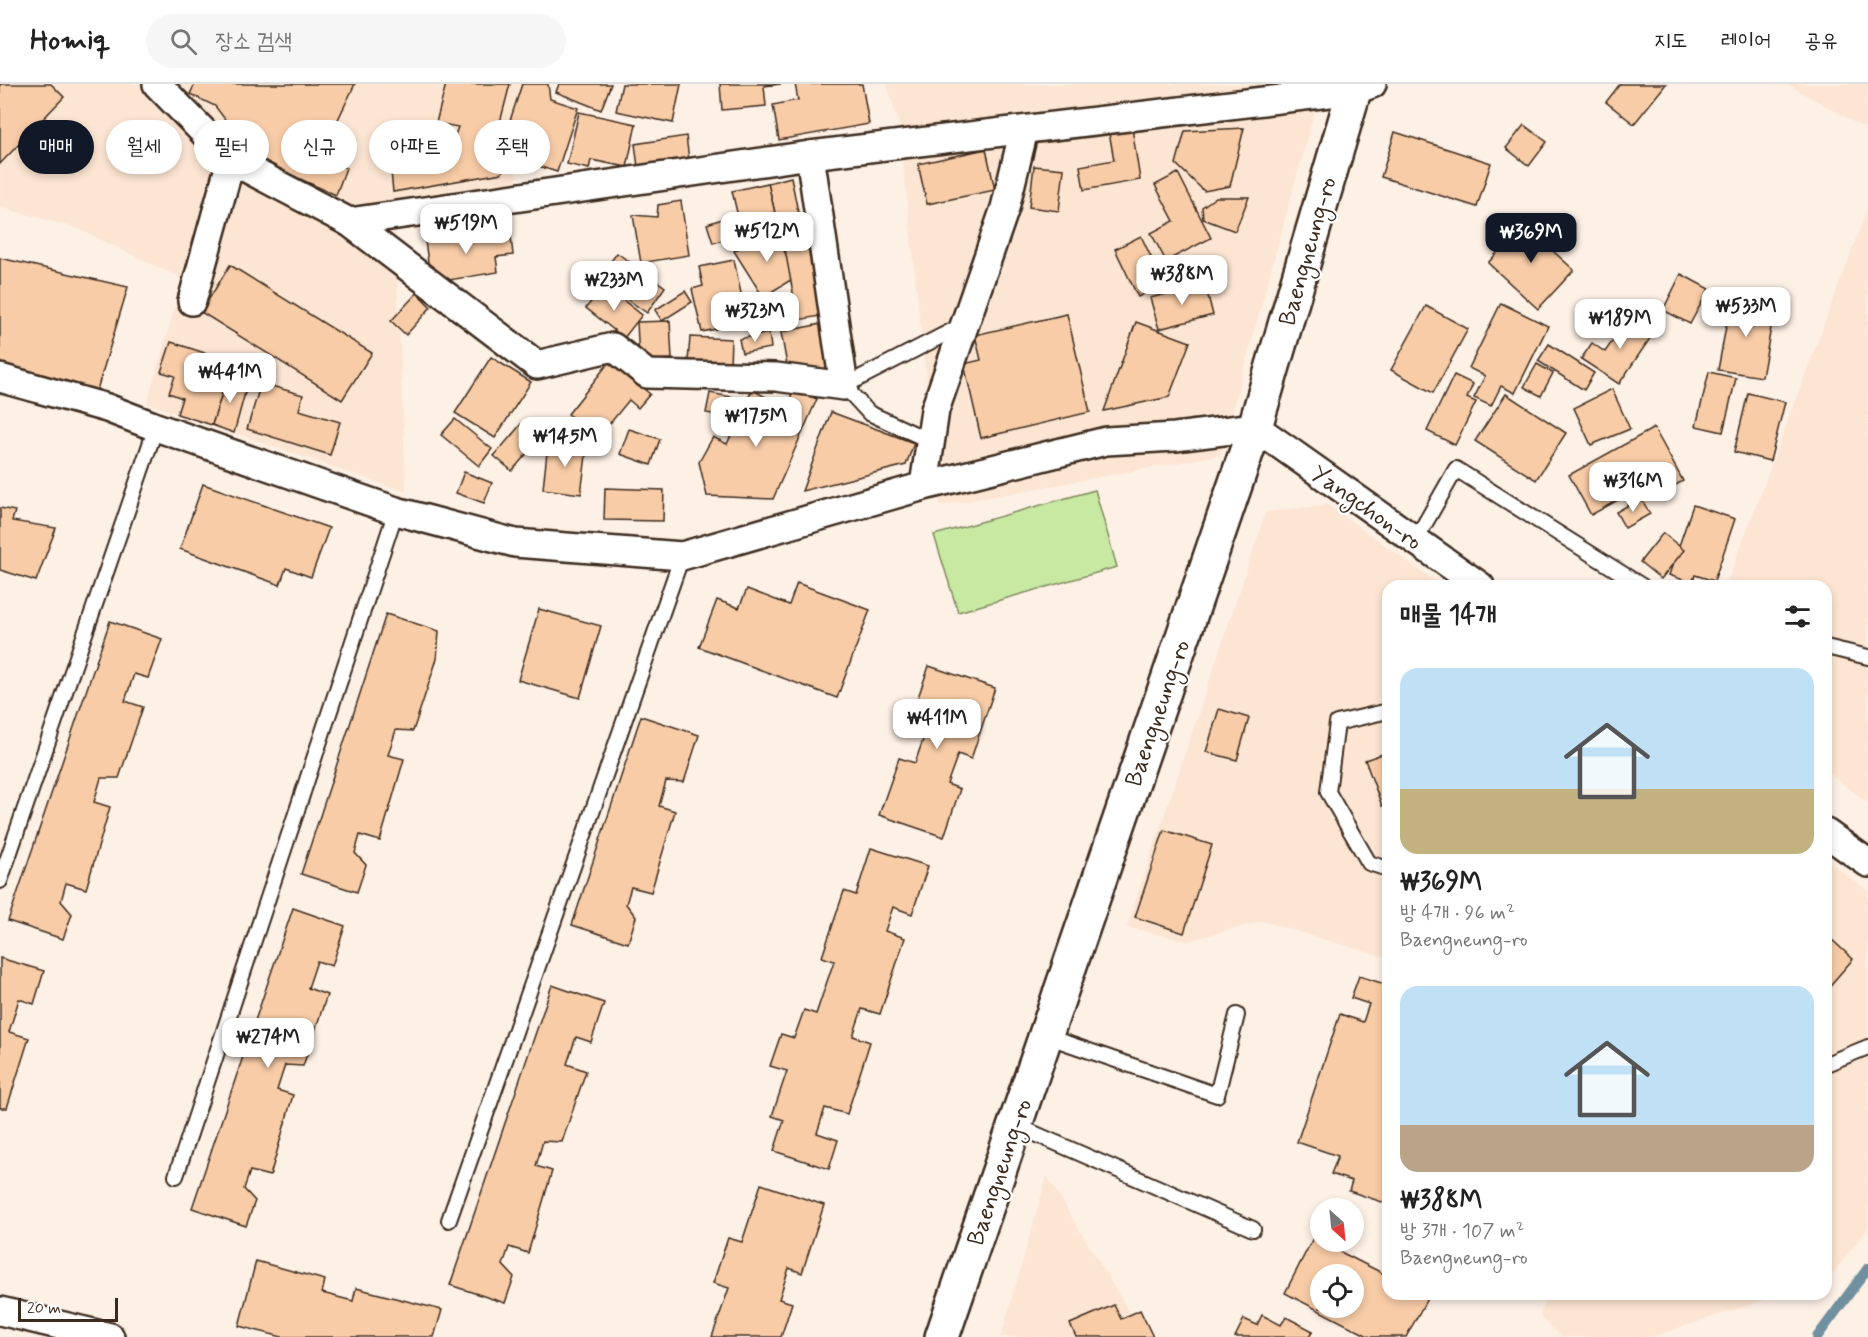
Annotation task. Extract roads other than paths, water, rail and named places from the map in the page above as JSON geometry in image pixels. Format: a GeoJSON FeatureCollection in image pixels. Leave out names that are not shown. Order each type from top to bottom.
{"type":"FeatureCollection","features":[{"type":"Feature","properties":{"kind":"street"},"geometry":{"type":"LineString","coordinates":[[157,84],[194,122]]}},
{"type":"Feature","properties":{"kind":"street"},"geometry":{"type":"LineString","coordinates":[[349,222],[810,155],[1361,86]]}},
{"type":"Feature","properties":{"kind":"street","name":"Baengneung-ro"},"geometry":{"type":"LineString","coordinates":[[942,1337],[1255,427],[1361,86]]}},
{"type":"Feature","properties":{"kind":"street"},"geometry":{"type":"LineString","coordinates":[[924,486],[935,410],[1005,208],[1024,130]]}},
{"type":"Feature","properties":{"kind":"street"},"geometry":{"type":"LineString","coordinates":[[258,174],[349,222],[537,366],[613,348],[647,374],[776,377],[844,386],[810,155]]}},
{"type":"Feature","properties":{"kind":"street"},"geometry":{"type":"LineString","coordinates":[[192,302],[227,174]]}},
{"type":"Feature","properties":{"kind":"street"},"geometry":{"type":"LineString","coordinates":[[0,378],[107,408],[396,511],[515,543],[682,556],[924,486],[1106,441],[1175,437],[1255,427]]}},
{"type":"Feature","properties":{"kind":"street","name":"Yangchon-ro"},"geometry":{"type":"LineString","coordinates":[[1255,427],[1471,580]]}},
{"type":"Feature","properties":{"kind":"street"},"geometry":{"type":"LineString","coordinates":[[1832,837],[1868,863]]}},
{"type":"Feature","properties":{"kind":"street"},"geometry":{"type":"LineString","coordinates":[[0,1311],[110,1337]]}},
{"type":"Feature","properties":{"kind":"lane"},"geometry":{"type":"LineString","coordinates":[[930,441],[869,413],[844,386],[965,324]]}},
{"type":"Feature","properties":{"kind":"lane"},"geometry":{"type":"LineString","coordinates":[[0,881],[156,427]]}},
{"type":"Feature","properties":{"kind":"lane"},"geometry":{"type":"LineString","coordinates":[[1415,541],[1456,470],[1632,580]]}},
{"type":"Feature","properties":{"kind":"lane"},"geometry":{"type":"LineString","coordinates":[[176,1176],[396,511]]}},
{"type":"Feature","properties":{"kind":"lane"},"geometry":{"type":"LineString","coordinates":[[449,1220],[682,556]]}},
{"type":"Feature","properties":{"kind":"lane"},"geometry":{"type":"LineString","coordinates":[[1832,648],[1868,657]]}},
{"type":"Feature","properties":{"kind":"lane"},"geometry":{"type":"LineString","coordinates":[[1382,712],[1337,723],[1328,792],[1368,863],[1382,867]]}},
{"type":"Feature","properties":{"kind":"lane"},"geometry":{"type":"LineString","coordinates":[[1046,1036],[1217,1095],[1237,1015]]}},
{"type":"Feature","properties":{"kind":"lane"},"geometry":{"type":"LineString","coordinates":[[1832,1062],[1868,1047]]}},
{"type":"Feature","properties":{"kind":"lane"},"geometry":{"type":"LineString","coordinates":[[1015,1125],[1253,1229]]}},
{"type":"Feature","properties":{"kind":"waterway"},"geometry":{"type":"LineString","coordinates":[[1817,1337],[1868,1268]]}}]}
